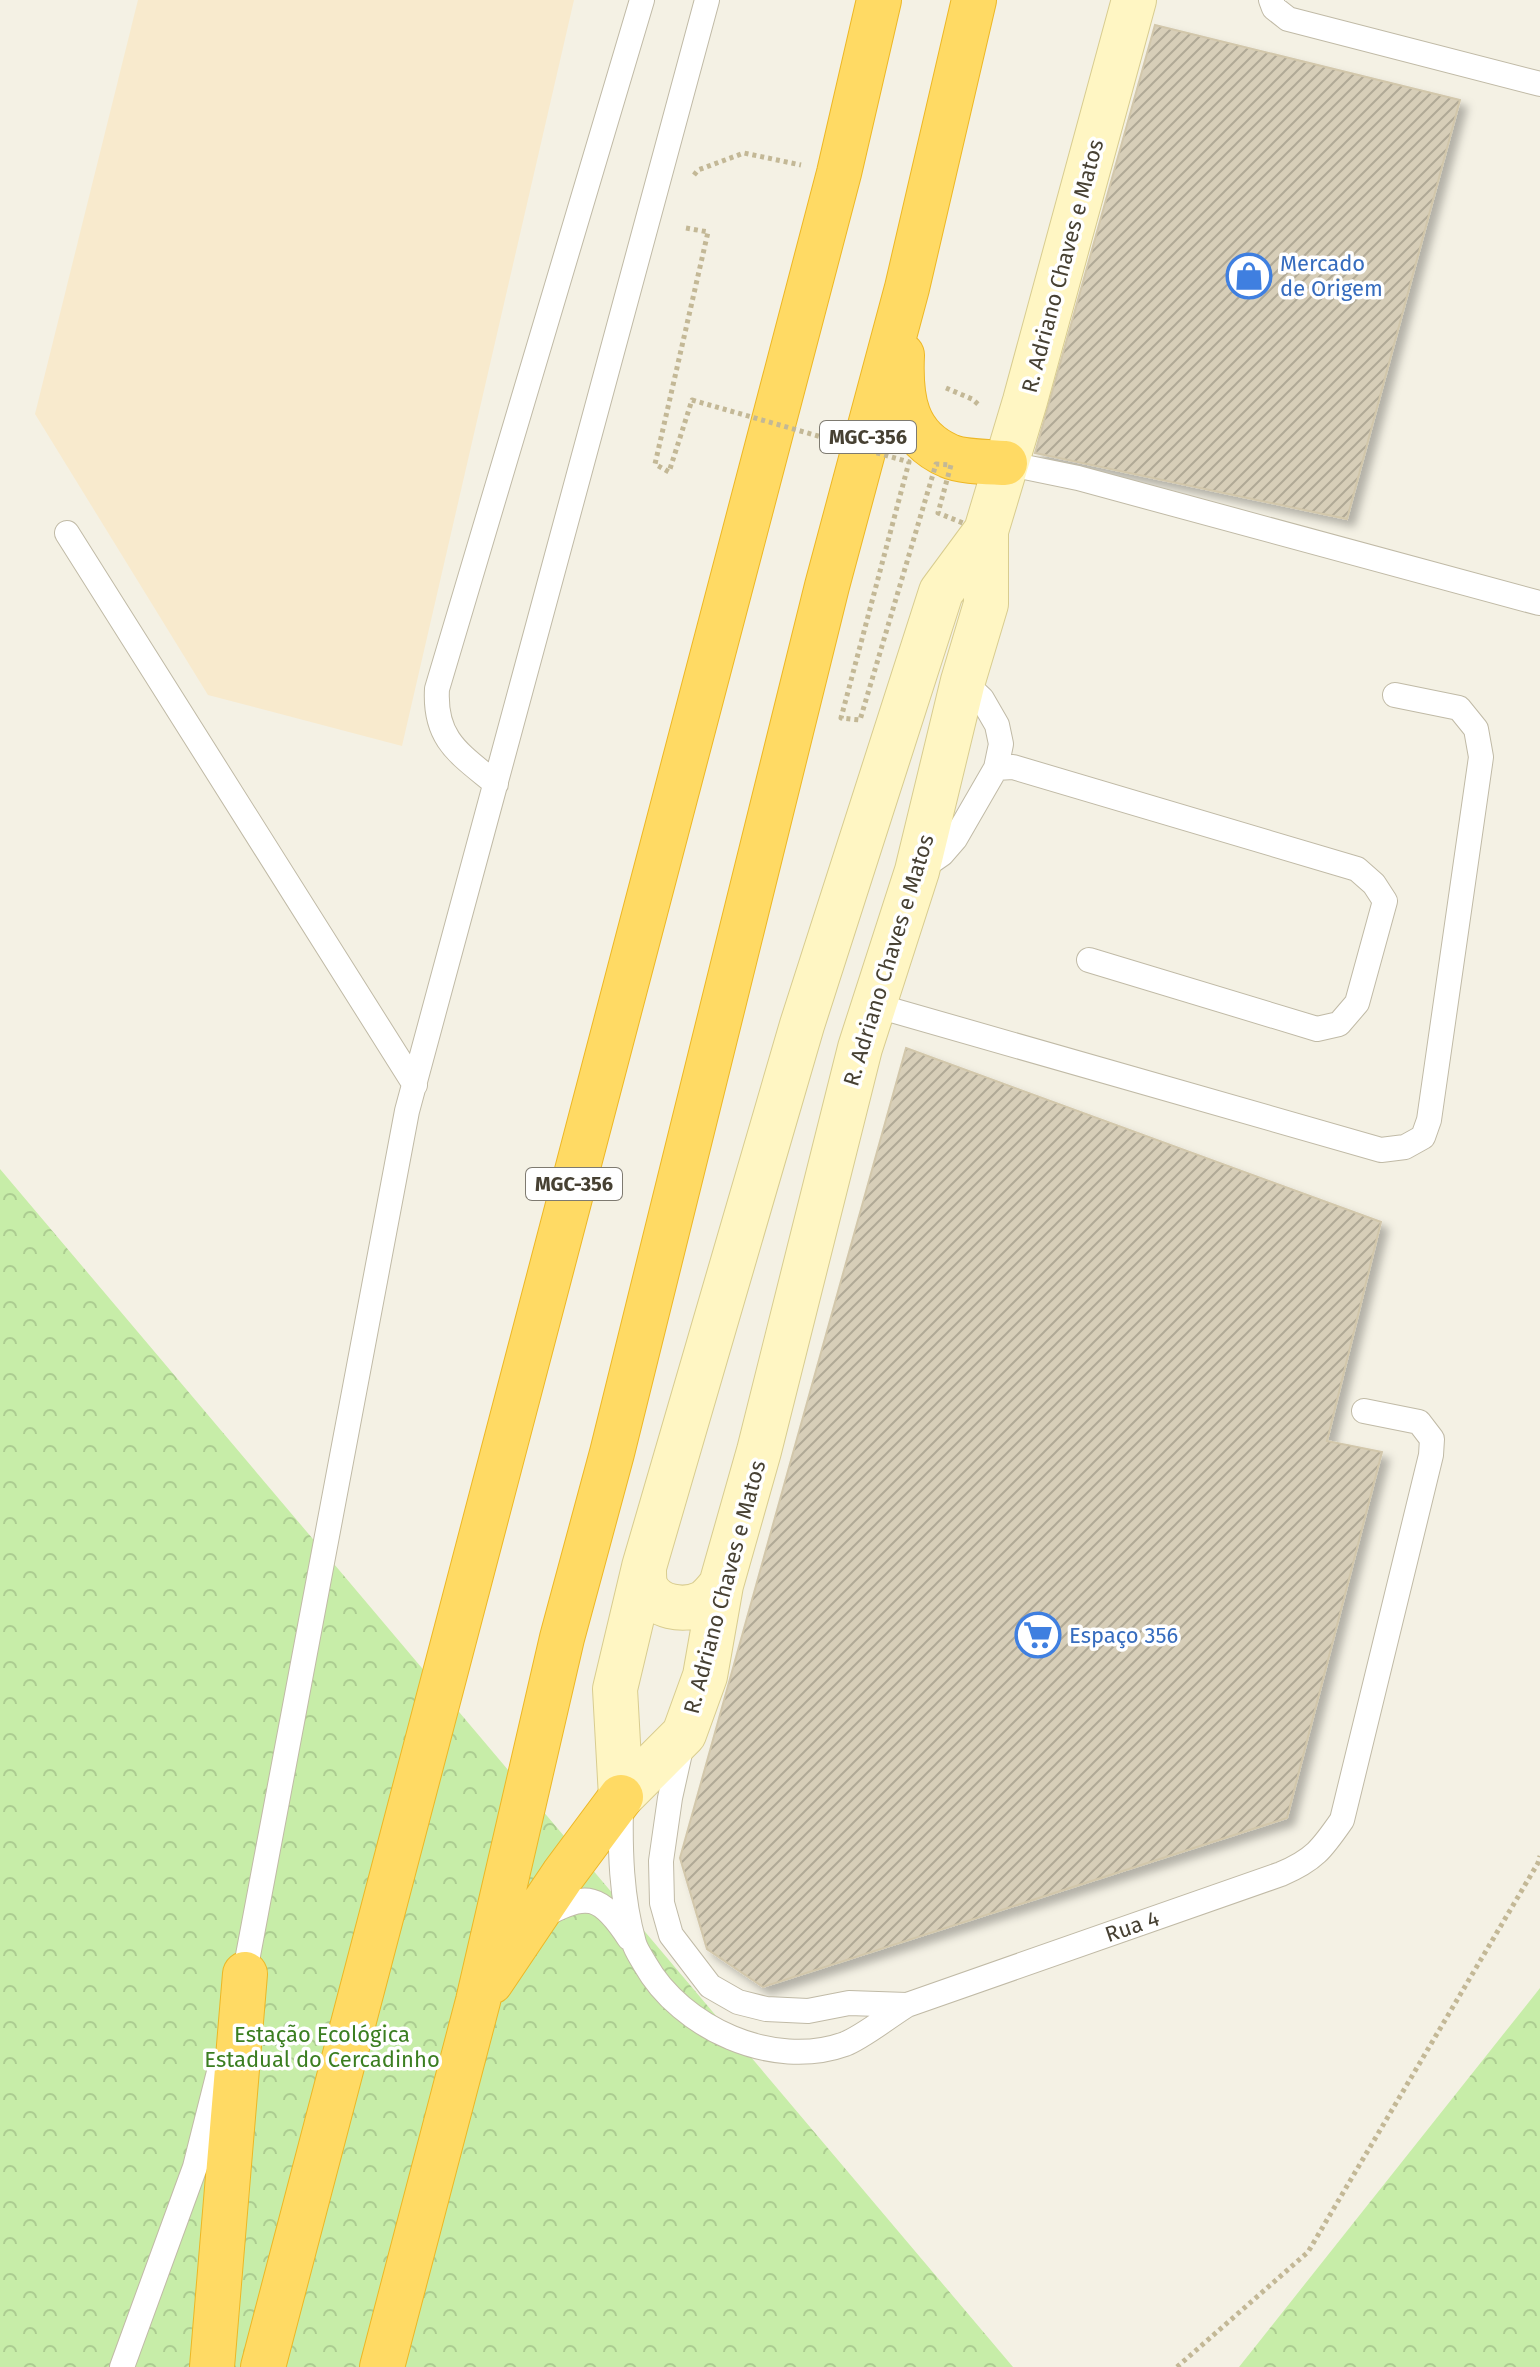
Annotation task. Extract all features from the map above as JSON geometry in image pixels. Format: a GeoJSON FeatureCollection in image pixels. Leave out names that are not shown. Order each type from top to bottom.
{"type":"FeatureCollection","features":[{"type":"Feature","properties":{"kind":"highway","name":"MGC-356"},"geometry":{"type":"LineString","coordinates":[[263,2367],[839,173],[879,0]]}},
{"type":"Feature","properties":{"kind":"highway","name":"MGC-356"},"geometry":{"type":"LineString","coordinates":[[382,2367],[478,2001],[562,1638],[612,1453],[827,586],[907,288],[978,5]]}},
{"type":"Feature","properties":{"kind":"highway"},"geometry":{"type":"LineString","coordinates":[[907,288],[902,383],[904,408],[918,436],[950,457],[1005,463]]}},
{"type":"Feature","properties":{"kind":"highway"},"geometry":{"type":"LineString","coordinates":[[478,2001],[563,1875],[621,1797]]}},
{"type":"Feature","properties":{"kind":"highway"},"geometry":{"type":"LineString","coordinates":[[212,2367],[245,1974]]}},
{"type":"Feature","properties":{"kind":"street","name":"R. Adriano Chaves e Matos"},"geometry":{"type":"LineString","coordinates":[[621,1797],[615,1689],[644,1567],[802,1025],[941,592],[1005,463],[1025,401],[1134,0]]}},
{"type":"Feature","properties":{"kind":"street","name":"R. Adriano Chaves e Matos"},"geometry":{"type":"LineString","coordinates":[[621,1797],[684,1734],[705,1676],[721,1585],[759,1451],[860,1048],[917,871],[963,681],[986,604],[974,527]]}},
{"type":"Feature","properties":{"kind":"street"},"geometry":{"type":"LineString","coordinates":[[644,1567],[646,1586],[655,1598],[670,1607],[689,1608],[706,1602],[721,1585]]}},
{"type":"Feature","properties":{"kind":"lane"},"geometry":{"type":"LineString","coordinates":[[496,784],[456,750],[444,733],[435,711],[437,689],[642,0]]}},
{"type":"Feature","properties":{"kind":"lane"},"geometry":{"type":"LineString","coordinates":[[122,2367],[195,2167],[245,1974],[404,1126],[707,0]]}},
{"type":"Feature","properties":{"kind":"lane"},"geometry":{"type":"LineString","coordinates":[[1271,0],[1274,8],[1288,19],[1540,84]]}},
{"type":"Feature","properties":{"kind":"lane"},"geometry":{"type":"LineString","coordinates":[[1005,463],[1078,478],[1539,603]]}},
{"type":"Feature","properties":{"kind":"lane"},"geometry":{"type":"LineString","coordinates":[[67,533],[415,1085]]}},
{"type":"Feature","properties":{"kind":"lane"},"geometry":{"type":"LineString","coordinates":[[917,871],[942,854],[955,839],[996,768],[1001,744],[997,725],[982,699],[963,681]]}},
{"type":"Feature","properties":{"kind":"lane"},"geometry":{"type":"LineString","coordinates":[[874,1005],[1381,1150],[1405,1147],[1423,1137],[1429,1120],[1481,757],[1476,729],[1459,708],[1395,695]]}},
{"type":"Feature","properties":{"kind":"lane"},"geometry":{"type":"LineString","coordinates":[[996,768],[1013,767],[1357,869],[1374,884],[1385,901],[1357,1003],[1339,1024],[1328,1027],[1317,1029],[1089,960]]}},
{"type":"Feature","properties":{"kind":"lane","name":"Rua 4"},"geometry":{"type":"LineString","coordinates":[[684,1734],[663,1846],[662,1903],[671,1935],[710,1986],[738,2002],[766,2009],[808,2011],[849,2003],[907,2005],[1305,1864],[1326,1843],[1342,1820],[1431,1455],[1432,1439],[1419,1422],[1364,1411]]}},
{"type":"Feature","properties":{"kind":"lane"},"geometry":{"type":"LineString","coordinates":[[621,1797],[620,1862],[634,1945]]}},
{"type":"Feature","properties":{"kind":"lane"},"geometry":{"type":"LineString","coordinates":[[534,1922],[569,1902],[587,1900],[604,1905],[634,1945],[653,1979],[681,2009],[718,2032],[761,2048],[803,2052],[845,2043],[907,2005]]}},
{"type":"Feature","properties":{"kind":"path"},"geometry":{"type":"LineString","coordinates":[[690,180],[698,170],[744,153],[839,173]]}},
{"type":"Feature","properties":{"kind":"path"},"geometry":{"type":"LineString","coordinates":[[680,214],[686,228],[708,232],[655,464],[669,472],[692,400],[909,462],[841,718],[860,720],[936,464],[951,465],[938,513],[974,527]]}},
{"type":"Feature","properties":{"kind":"path"},"geometry":{"type":"LineString","coordinates":[[1177,2367],[1308,2252],[1540,1856]]}},
{"type":"Feature","properties":{"kind":"shaded area"},"geometry":{"type":"Polygon","coordinates":[[[138,0],[574,0],[402,746],[208,695],[35,414],[138,0]]]}},
{"type":"Feature","properties":{"kind":"green space","name":"Estação Ecológica Estadual do Cercadinho"},"geometry":{"type":"Polygon","coordinates":[[[0,1169],[1013,2367],[0,2367],[0,1169]]]}},
{"type":"Feature","properties":{"kind":"green space"},"geometry":{"type":"Polygon","coordinates":[[[1540,1988],[1540,2367],[1239,2367],[1540,1988]]]}},
{"type":"Feature","properties":{"kind":"building","name":"Mercado de Origem"},"geometry":{"type":"Polygon","coordinates":[[[1155,25],[1460,100],[1347,519],[1035,453],[1155,25]]]}},
{"type":"Feature","properties":{"kind":"building","name":"Espaço 356"},"geometry":{"type":"Polygon","coordinates":[[[906,1048],[1381,1222],[1327,1441],[1382,1452],[1287,1818],[763,1987],[707,1949],[680,1858],[906,1048]]]}},
{"type":"Feature","properties":{"kind":"place","name":"Mercado de Origem"},"geometry":{"type":"Point","coordinates":[1249,276]}},
{"type":"Feature","properties":{"kind":"place","name":"Espaço 356"},"geometry":{"type":"Point","coordinates":[1038,1635]}}]}
